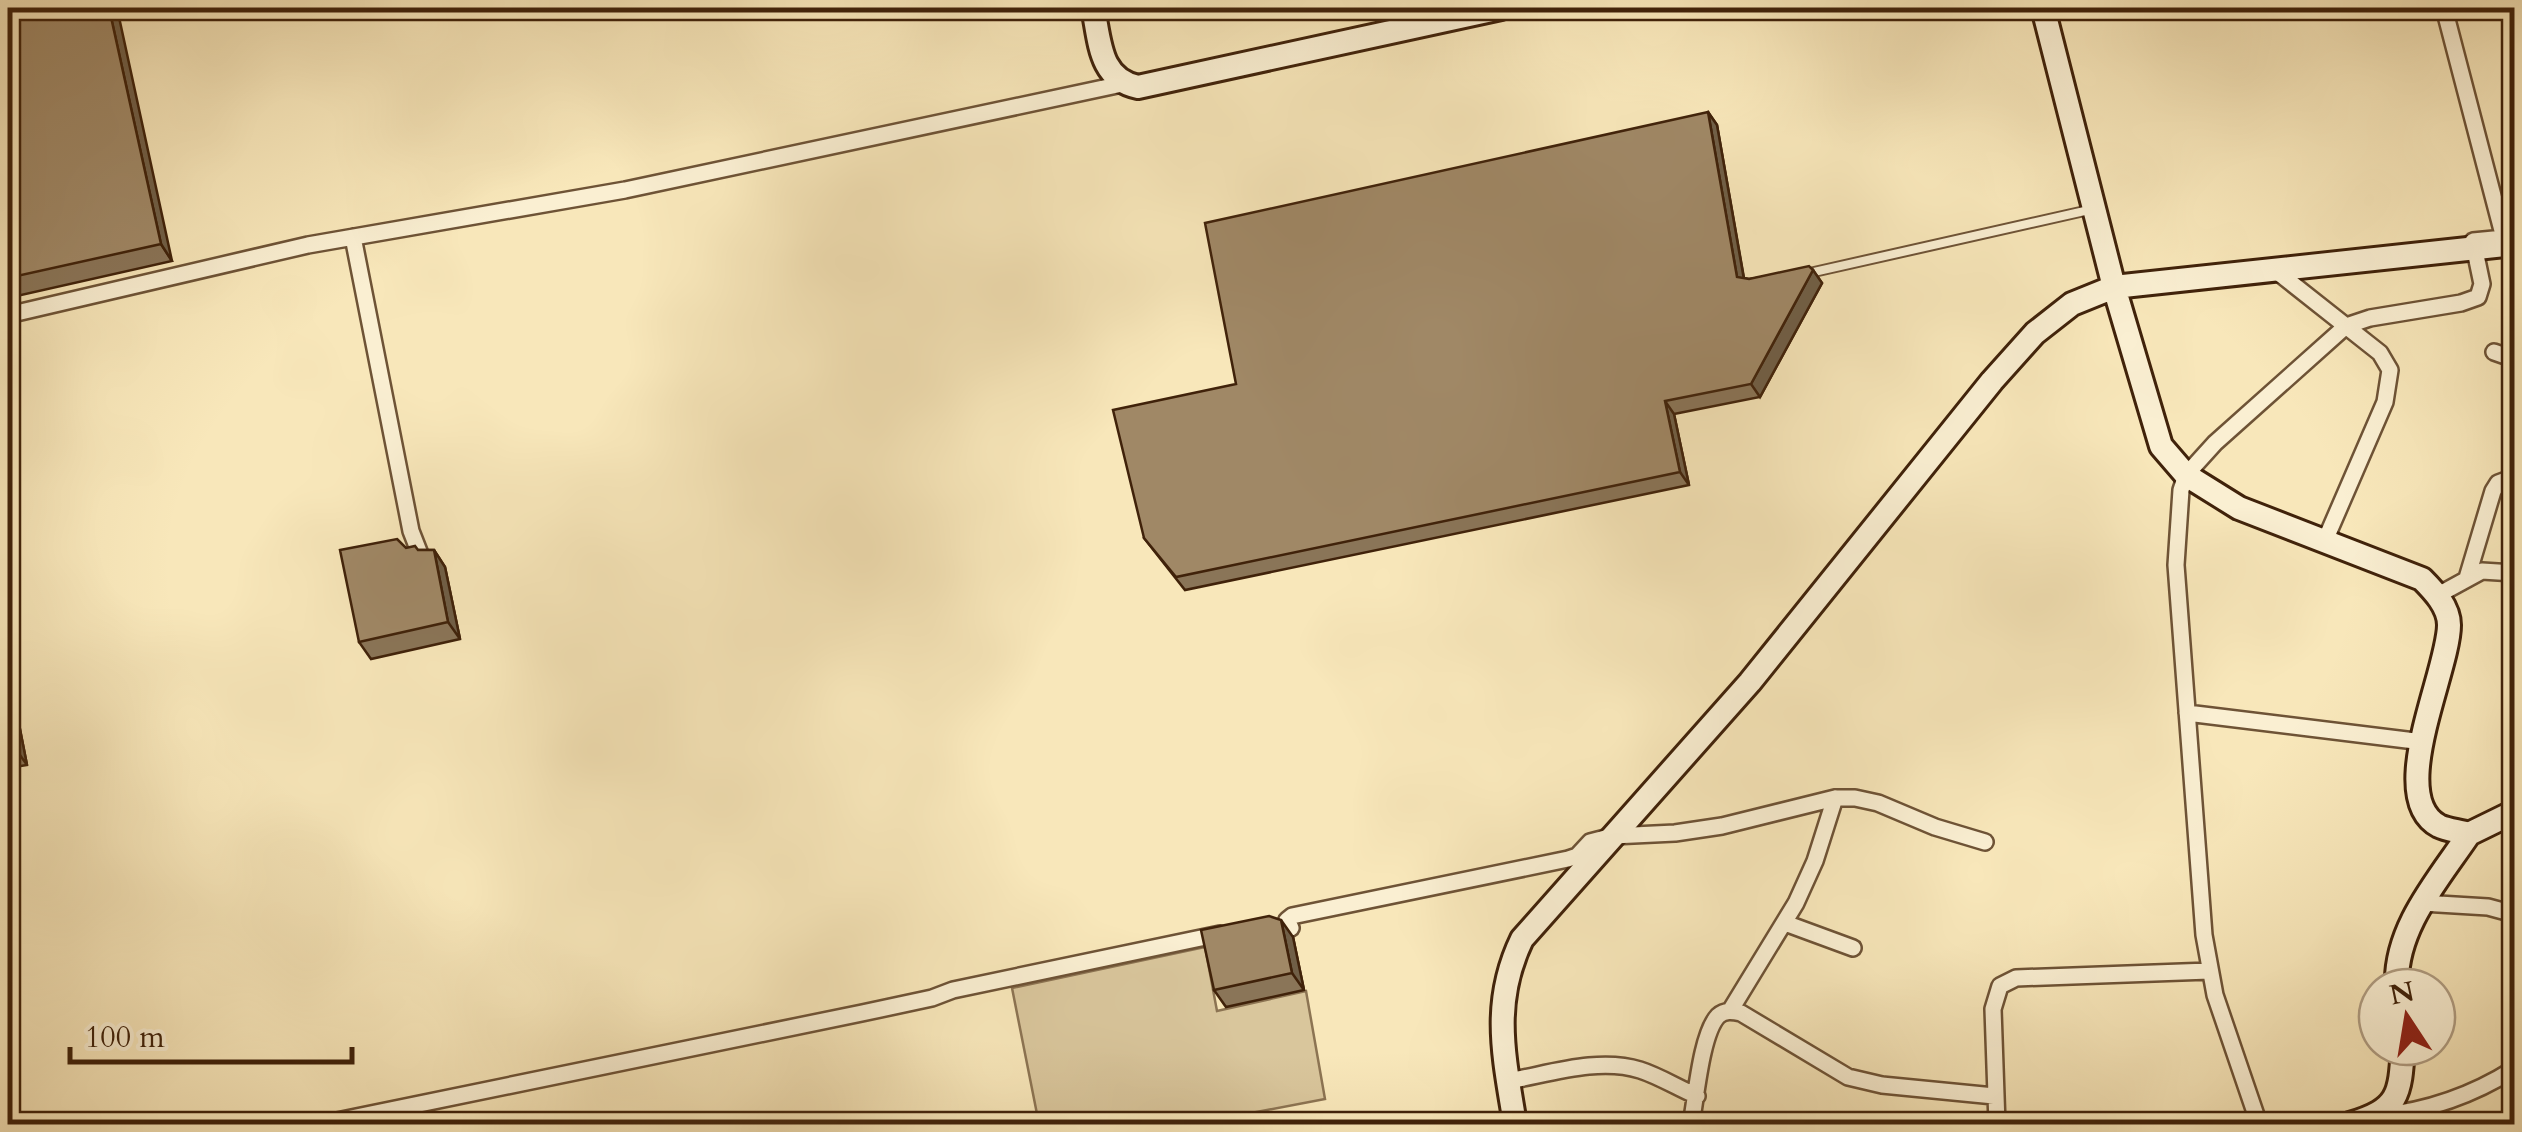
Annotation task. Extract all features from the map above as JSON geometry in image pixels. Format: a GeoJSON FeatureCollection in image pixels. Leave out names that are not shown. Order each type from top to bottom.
{"type":"FeatureCollection","features":[{"type":"Feature","properties":{"kind":"street"},"geometry":{"type":"LineString","coordinates":[[1093,8],[1111,76],[1122,84]]}},
{"type":"Feature","properties":{"kind":"street"},"geometry":{"type":"LineString","coordinates":[[8,315],[353,237],[625,190],[1122,84],[1150,86],[1501,8]]}},
{"type":"Feature","properties":{"kind":"street"},"geometry":{"type":"LineString","coordinates":[[2043,8],[2156,436],[2186,475],[2239,508],[2422,579],[2438,594],[2450,623],[2416,769],[2423,810],[2438,826],[2469,834]]}},
{"type":"Feature","properties":{"kind":"street"},"geometry":{"type":"LineString","coordinates":[[2259,1124],[2209,970],[2198,879],[2176,565],[2178,505],[2186,475],[2215,443],[2346,326],[2478,297],[2482,284],[2473,241],[2504,238],[2444,8]]}},
{"type":"Feature","properties":{"kind":"street"},"geometry":{"type":"LineString","coordinates":[[353,237],[411,531],[420,554]]}},
{"type":"Feature","properties":{"kind":"street"},"geometry":{"type":"LineString","coordinates":[[1515,1124],[1501,1020],[1508,967],[1522,939],[1750,682],[1992,381],[2054,315],[2114,287],[2514,244]]}},
{"type":"Feature","properties":{"kind":"street"},"geometry":{"type":"LineString","coordinates":[[2276,270],[2388,362],[2391,382],[2324,542]]}},
{"type":"Feature","properties":{"kind":"street"},"geometry":{"type":"LineString","coordinates":[[2494,352],[2514,359]]}},
{"type":"Feature","properties":{"kind":"street"},"geometry":{"type":"LineString","coordinates":[[2466,578],[2494,491],[2498,483],[2514,477]]}},
{"type":"Feature","properties":{"kind":"street"},"geometry":{"type":"LineString","coordinates":[[2438,594],[2482,572],[2514,572]]}},
{"type":"Feature","properties":{"kind":"street"},"geometry":{"type":"LineString","coordinates":[[2187,713],[2422,742]]}},
{"type":"Feature","properties":{"kind":"street"},"geometry":{"type":"LineString","coordinates":[[1730,1011],[1785,923],[1815,861],[1835,798]]}},
{"type":"Feature","properties":{"kind":"street"},"geometry":{"type":"LineString","coordinates":[[1269,924],[1289,924],[1568,859],[1590,842],[1613,836],[1675,834],[1722,826],[1835,798],[1878,803],[1984,842]]}},
{"type":"Feature","properties":{"kind":"street"},"geometry":{"type":"LineString","coordinates":[[2399,967],[2402,944],[2422,903],[2469,834],[2514,812]]}},
{"type":"Feature","properties":{"kind":"street"},"geometry":{"type":"LineString","coordinates":[[2422,903],[2514,914]]}},
{"type":"Feature","properties":{"kind":"street"},"geometry":{"type":"LineString","coordinates":[[1785,923],[1854,948]]}},
{"type":"Feature","properties":{"kind":"street"},"geometry":{"type":"LineString","coordinates":[[322,1124],[367,1120],[1232,931]]}},
{"type":"Feature","properties":{"kind":"street"},"geometry":{"type":"LineString","coordinates":[[1997,1124],[1993,1008],[2000,986],[2008,981],[2209,970]]}},
{"type":"Feature","properties":{"kind":"street"},"geometry":{"type":"LineString","coordinates":[[1691,1124],[1710,1033],[1718,1016],[1730,1011],[1741,1013],[1848,1077],[1994,1096]]}},
{"type":"Feature","properties":{"kind":"street"},"geometry":{"type":"LineString","coordinates":[[1508,1081],[1586,1067],[1625,1066],[1643,1070],[1696,1096]]}},
{"type":"Feature","properties":{"kind":"street"},"geometry":{"type":"LineString","coordinates":[[2350,1124],[2378,1116],[2391,1106],[2398,1095],[2401,1067]]}},
{"type":"Feature","properties":{"kind":"street"},"geometry":{"type":"LineString","coordinates":[[2378,1116],[2408,1119],[2464,1096],[2514,1069]]}},
{"type":"Feature","properties":{"kind":"lane"},"geometry":{"type":"LineString","coordinates":[[1794,277],[2094,209]]}},
{"type":"Feature","properties":{"kind":"shaded area"},"geometry":{"type":"Polygon","coordinates":[[[1205,947],[1217,1011],[1306,991],[1325,1099],[1193,1124],[1039,1124],[1012,988],[1205,947]]]}},
{"type":"Feature","properties":{"kind":"building"},"geometry":{"type":"Polygon","coordinates":[[[8,8],[109,8],[161,244],[8,278],[8,8]]]}},
{"type":"Feature","properties":{"kind":"building"},"geometry":{"type":"Polygon","coordinates":[[[1708,112],[1737,277],[1749,279],[1809,266],[1813,270],[1751,384],[1665,401],[1680,472],[1176,577],[1144,538],[1113,410],[1236,384],[1205,223],[1708,112]]]}},
{"type":"Feature","properties":{"kind":"building"},"geometry":{"type":"Polygon","coordinates":[[[397,539],[406,548],[434,550],[448,622],[359,642],[340,550],[397,539]]]}},
{"type":"Feature","properties":{"kind":"building"},"geometry":{"type":"Polygon","coordinates":[[[8,710],[15,748],[8,749],[8,710]]]}},
{"type":"Feature","properties":{"kind":"building"},"geometry":{"type":"Polygon","coordinates":[[[1269,916],[1281,920],[1292,973],[1214,990],[1201,930],[1269,916]]]}}]}
